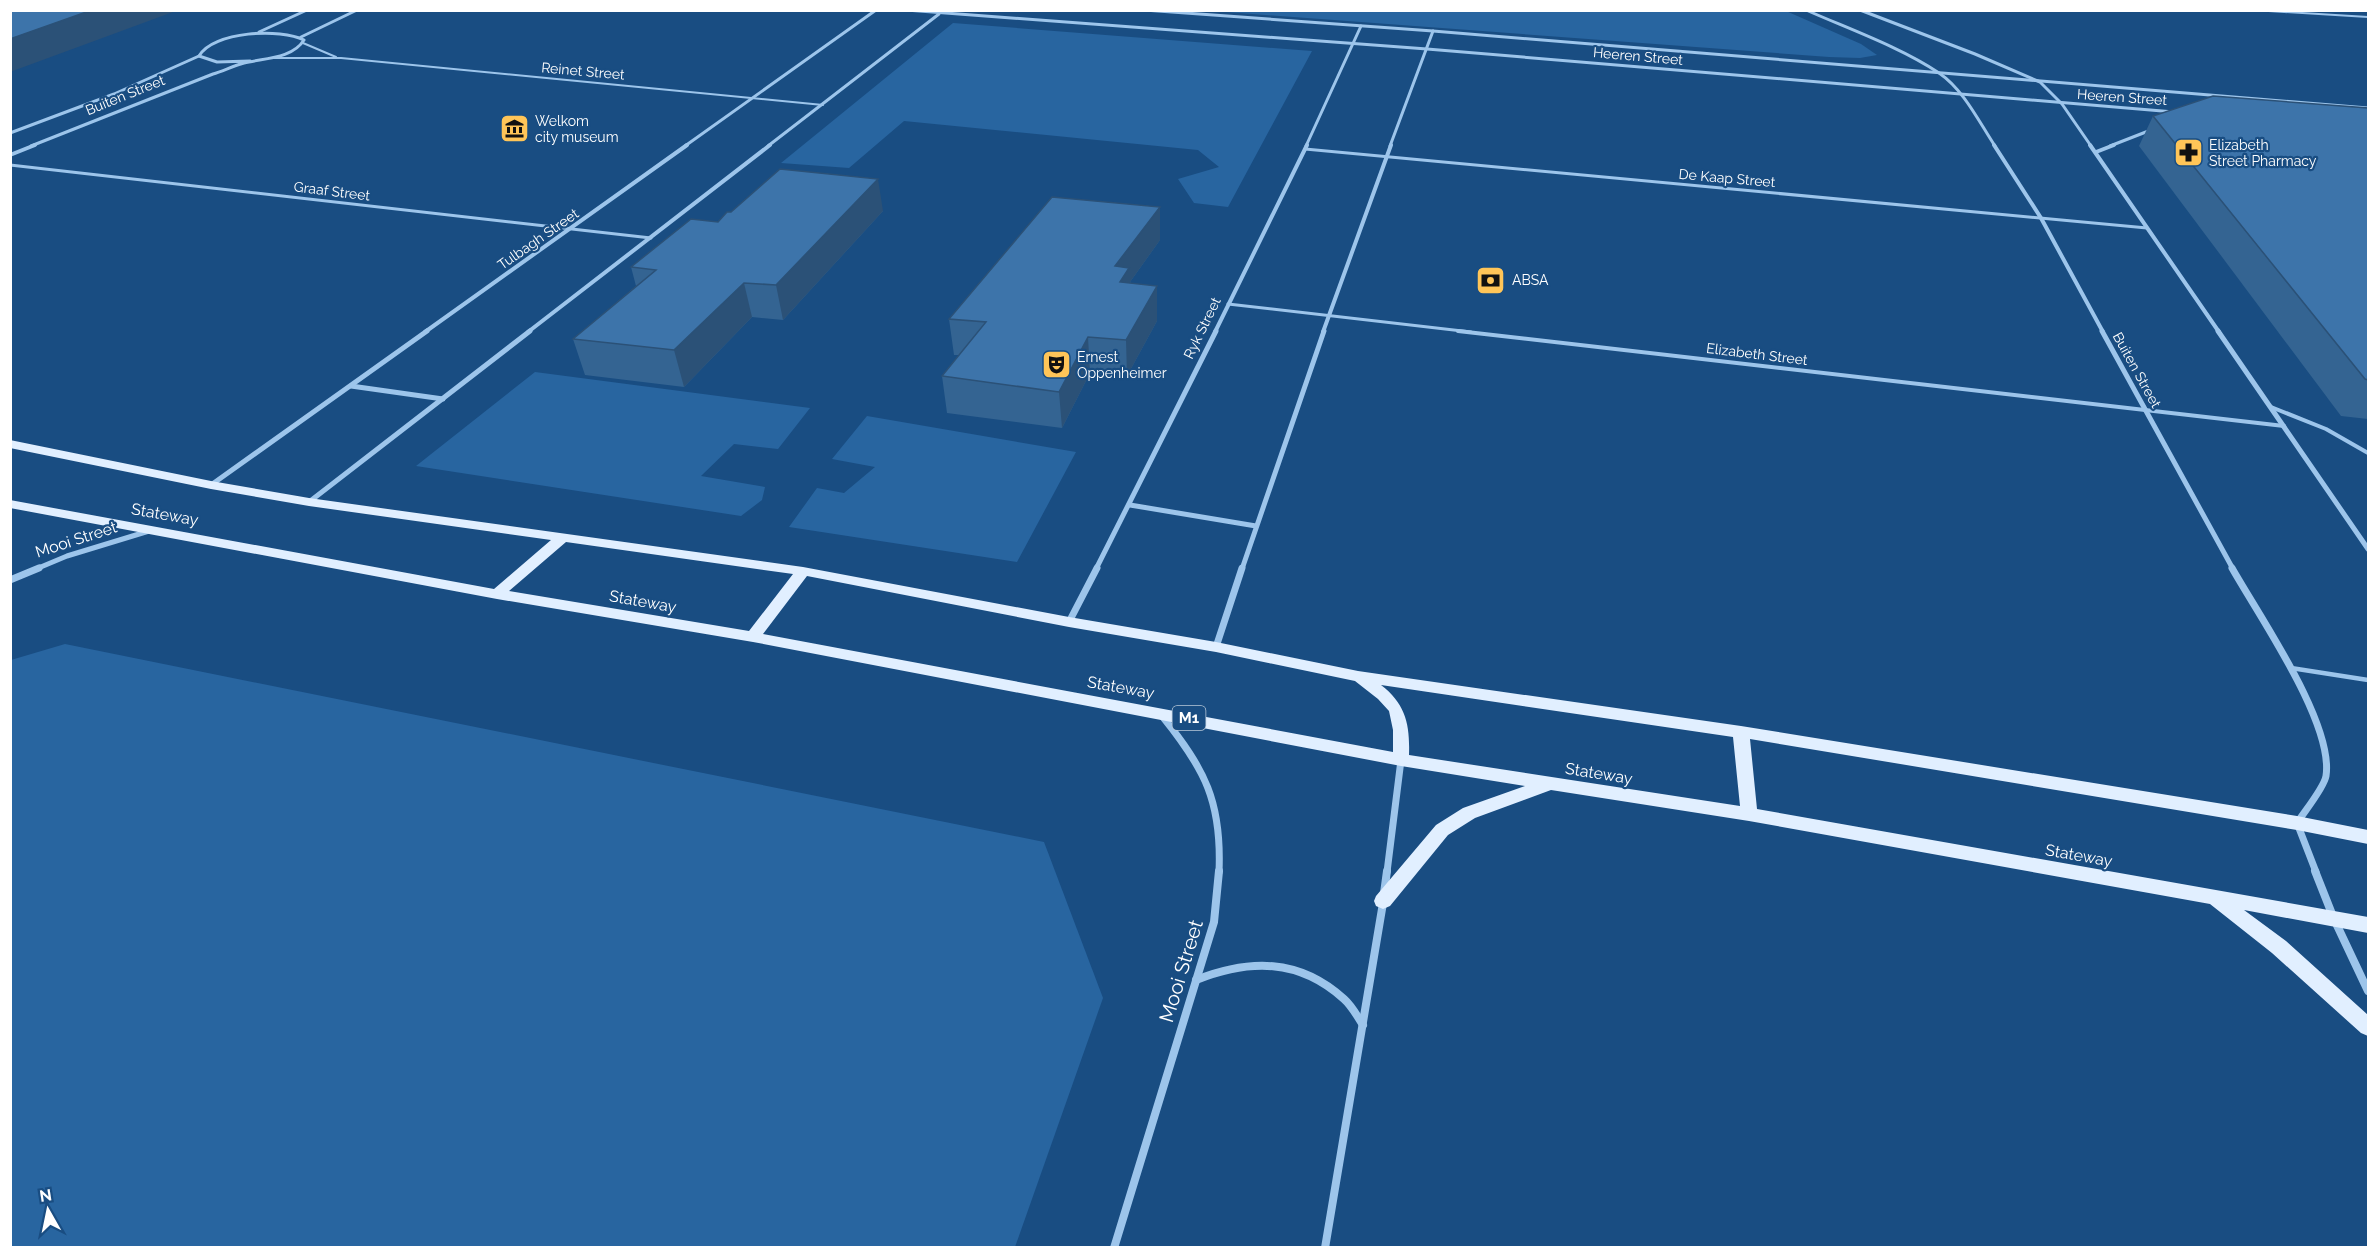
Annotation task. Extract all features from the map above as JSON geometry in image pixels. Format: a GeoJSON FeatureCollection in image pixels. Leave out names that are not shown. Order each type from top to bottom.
{"type":"FeatureCollection","features":[{"type":"Feature","properties":{"kind":"main road"},"geometry":{"type":"LineString","coordinates":[[10,444],[211,485],[309,502],[803,571],[1069,622],[1216,647],[1358,676],[1741,732],[2297,823],[2368,837]]}},
{"type":"Feature","properties":{"kind":"main road","name":"Stateway"},"geometry":{"type":"LineString","coordinates":[[10,504],[497,594],[753,637],[1158,712],[1401,760],[1749,814],[2368,925]]}},
{"type":"Feature","properties":{"kind":"main road"},"geometry":{"type":"LineString","coordinates":[[497,594],[561,539]]}},
{"type":"Feature","properties":{"kind":"main road"},"geometry":{"type":"LineString","coordinates":[[753,637],[803,571]]}},
{"type":"Feature","properties":{"kind":"main road"},"geometry":{"type":"LineString","coordinates":[[1358,676],[1388,697],[1399,714],[1402,734],[1401,760]]}},
{"type":"Feature","properties":{"kind":"main road"},"geometry":{"type":"LineString","coordinates":[[1741,732],[1749,814]]}},
{"type":"Feature","properties":{"kind":"main road"},"geometry":{"type":"LineString","coordinates":[[1383,901],[1442,830],[1469,813],[1550,783]]}},
{"type":"Feature","properties":{"kind":"main road"},"geometry":{"type":"LineString","coordinates":[[2213,897],[2279,947],[2368,1028]]}},
{"type":"Feature","properties":{"kind":"street"},"geometry":{"type":"LineString","coordinates":[[252,34],[307,10]]}},
{"type":"Feature","properties":{"kind":"street"},"geometry":{"type":"LineString","coordinates":[[252,34],[282,33],[301,37],[357,10]]}},
{"type":"Feature","properties":{"kind":"street","name":"Tulbagh Street"},"geometry":{"type":"LineString","coordinates":[[211,485],[876,10]]}},
{"type":"Feature","properties":{"kind":"street","name":"Heeren Street"},"geometry":{"type":"LineString","coordinates":[[906,10],[1427,49],[1962,96],[2180,112]]}},
{"type":"Feature","properties":{"kind":"street","name":"Heeren Street"},"geometry":{"type":"LineString","coordinates":[[1144,10],[1433,31],[2368,108]]}},
{"type":"Feature","properties":{"kind":"street","name":"Buiten Street"},"geometry":{"type":"LineString","coordinates":[[1806,10],[1887,46],[1940,74],[1962,96],[2041,218],[2226,558],[2291,668],[2317,720],[2326,752],[2326,778],[2297,823]]}},
{"type":"Feature","properties":{"kind":"street"},"geometry":{"type":"LineString","coordinates":[[1860,10],[1975,54],[2040,82],[2062,104],[2368,549]]}},
{"type":"Feature","properties":{"kind":"street"},"geometry":{"type":"LineString","coordinates":[[309,502],[941,12]]}},
{"type":"Feature","properties":{"kind":"street","name":"Ryk Street"},"geometry":{"type":"LineString","coordinates":[[1069,622],[1130,505],[1305,149],[1361,26]]}},
{"type":"Feature","properties":{"kind":"street"},"geometry":{"type":"LineString","coordinates":[[1216,647],[1385,156],[1433,31]]}},
{"type":"Feature","properties":{"kind":"street","name":"Buiten Street"},"geometry":{"type":"LineString","coordinates":[[10,133],[114,94],[199,56],[203,49],[211,45],[252,34]]}},
{"type":"Feature","properties":{"kind":"street"},"geometry":{"type":"LineString","coordinates":[[199,56],[216,62],[267,58],[291,51],[303,43],[304,40],[301,37]]}},
{"type":"Feature","properties":{"kind":"street","name":"Buiten Street"},"geometry":{"type":"LineString","coordinates":[[10,155],[165,92],[250,61]]}},
{"type":"Feature","properties":{"kind":"street"},"geometry":{"type":"LineString","coordinates":[[2096,152],[2161,127]]}},
{"type":"Feature","properties":{"kind":"street"},"geometry":{"type":"LineString","coordinates":[[350,386],[443,399]]}},
{"type":"Feature","properties":{"kind":"street"},"geometry":{"type":"LineString","coordinates":[[1130,505],[1256,526]]}},
{"type":"Feature","properties":{"kind":"street","name":"Mooi Street"},"geometry":{"type":"LineString","coordinates":[[10,580],[67,556],[153,530]]}},
{"type":"Feature","properties":{"kind":"street","name":"Mooi Street"},"geometry":{"type":"LineString","coordinates":[[1114,1248],[1214,922],[1221,870],[1216,813],[1206,780],[1189,748],[1158,712]]}},
{"type":"Feature","properties":{"kind":"street"},"geometry":{"type":"LineString","coordinates":[[1325,1248],[1383,901],[1401,760]]}},
{"type":"Feature","properties":{"kind":"street"},"geometry":{"type":"LineString","coordinates":[[2297,823],[2334,919],[2368,991]]}},
{"type":"Feature","properties":{"kind":"street"},"geometry":{"type":"LineString","coordinates":[[1197,980],[1226,968],[1257,964],[1290,968],[1320,981],[1345,1000],[1363,1026]]}},
{"type":"Feature","properties":{"kind":"lane"},"geometry":{"type":"LineString","coordinates":[[2253,10],[2368,17]]}},
{"type":"Feature","properties":{"kind":"lane","name":"Reinet Street"},"geometry":{"type":"LineString","coordinates":[[303,43],[341,58]]}},
{"type":"Feature","properties":{"kind":"lane","name":"Reinet Street"},"geometry":{"type":"LineString","coordinates":[[267,58],[341,58],[823,105]]}},
{"type":"Feature","properties":{"kind":"lane"},"geometry":{"type":"LineString","coordinates":[[2264,100],[2313,109]]}},
{"type":"Feature","properties":{"kind":"lane","name":"De Kaap Street"},"geometry":{"type":"LineString","coordinates":[[1305,149],[2148,228]]}},
{"type":"Feature","properties":{"kind":"lane","name":"Graaf Street"},"geometry":{"type":"LineString","coordinates":[[10,165],[651,238]]}},
{"type":"Feature","properties":{"kind":"lane","name":"Elizabeth Street"},"geometry":{"type":"LineString","coordinates":[[1228,304],[2284,426]]}},
{"type":"Feature","properties":{"kind":"lane"},"geometry":{"type":"LineString","coordinates":[[2271,406],[2326,429],[2368,453]]}},
{"type":"Feature","properties":{"kind":"lane"},"geometry":{"type":"LineString","coordinates":[[2291,668],[2368,680]]}},
{"type":"Feature","properties":{"kind":"shaded area"},"geometry":{"type":"Polygon","coordinates":[[[1213,11],[1786,11],[1861,44],[1877,55],[1860,58],[1829,57],[1213,11]]]}},
{"type":"Feature","properties":{"kind":"shaded area"},"geometry":{"type":"Polygon","coordinates":[[[953,23],[1312,51],[1228,207],[1194,203],[1178,179],[1219,167],[1198,150],[904,121],[849,168],[781,163],[953,23]]]}},
{"type":"Feature","properties":{"kind":"shaded area"},"geometry":{"type":"Polygon","coordinates":[[[535,372],[810,408],[778,449],[734,444],[701,476],[765,487],[762,500],[741,516],[416,466],[535,372]]]}},
{"type":"Feature","properties":{"kind":"shaded area"},"geometry":{"type":"Polygon","coordinates":[[[867,416],[1076,452],[1017,562],[789,527],[817,488],[844,493],[875,467],[832,459],[867,416]]]}},
{"type":"Feature","properties":{"kind":"shaded area"},"geometry":{"type":"Polygon","coordinates":[[[65,644],[1044,842],[1103,998],[1015,1247],[11,1247],[11,660],[65,644]]]}},
{"type":"Feature","properties":{"kind":"building"},"geometry":{"type":"Polygon","coordinates":[[[10,10],[92,10],[10,39],[10,10]]]}},
{"type":"Feature","properties":{"kind":"building"},"geometry":{"type":"Polygon","coordinates":[[[2213,96],[2368,108],[2368,380],[2153,116],[2213,96]]]}},
{"type":"Feature","properties":{"kind":"building"},"geometry":{"type":"Polygon","coordinates":[[[780,169],[878,179],[776,285],[744,283],[674,350],[573,339],[656,270],[631,267],[691,219],[718,222],[780,169]]]}},
{"type":"Feature","properties":{"kind":"building"},"geometry":{"type":"Polygon","coordinates":[[[1052,197],[1160,207],[1115,266],[1129,268],[1120,282],[1157,286],[1126,340],[1088,337],[1059,392],[942,376],[986,322],[949,319],[1052,197]]]}},
{"type":"Feature","properties":{"kind":"place","name":"Welkom city museum"},"geometry":{"type":"Point","coordinates":[514,129]}},
{"type":"Feature","properties":{"kind":"place","name":"Elizabeth Street Pharmacy"},"geometry":{"type":"Point","coordinates":[2188,153]}},
{"type":"Feature","properties":{"kind":"place","name":"ABSA"},"geometry":{"type":"Point","coordinates":[1491,280]}},
{"type":"Feature","properties":{"kind":"place","name":"Ernest Oppenheimer"},"geometry":{"type":"Point","coordinates":[1056,365]}}]}
